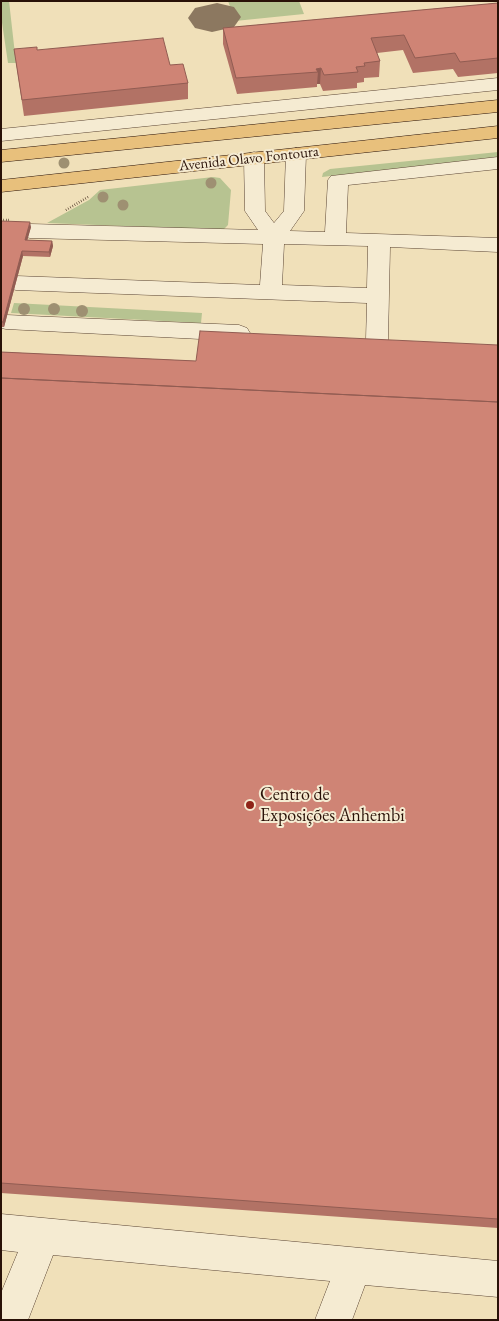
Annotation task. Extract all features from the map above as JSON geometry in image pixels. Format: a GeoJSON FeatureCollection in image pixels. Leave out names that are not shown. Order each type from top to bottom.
{"type":"FeatureCollection","features":[{"type":"Feature","properties":{"kind":"main road","name":"Avenida Olavo Fontoura"},"geometry":{"type":"LineString","coordinates":[[1,156],[498,106]]}},
{"type":"Feature","properties":{"kind":"main road","name":"Avenida Olavo Fontoura"},"geometry":{"type":"LineString","coordinates":[[1,186],[498,132]]}},
{"type":"Feature","properties":{"kind":"main road"},"geometry":{"type":"LineString","coordinates":[[204,163],[192,157],[191,154],[192,148],[205,135]]}},
{"type":"Feature","properties":{"kind":"main road"},"geometry":{"type":"LineString","coordinates":[[121,173],[142,160],[139,147],[132,143]]}},
{"type":"Feature","properties":{"kind":"lane"},"geometry":{"type":"LineString","coordinates":[[1,135],[498,84]]}},
{"type":"Feature","properties":{"kind":"lane"},"geometry":{"type":"LineString","coordinates":[[271,293],[274,238],[294,211],[296,154]]}},
{"type":"Feature","properties":{"kind":"lane"},"geometry":{"type":"LineString","coordinates":[[254,158],[255,211],[274,238]]}},
{"type":"Feature","properties":{"kind":"lane"},"geometry":{"type":"LineString","coordinates":[[335,239],[338,180],[498,163]]}},
{"type":"Feature","properties":{"kind":"lane"},"geometry":{"type":"LineString","coordinates":[[30,231],[498,245]]}},
{"type":"Feature","properties":{"kind":"lane"},"geometry":{"type":"LineString","coordinates":[[376,340],[379,240]]}},
{"type":"Feature","properties":{"kind":"lane"},"geometry":{"type":"LineString","coordinates":[[16,283],[377,296]]}},
{"type":"Feature","properties":{"kind":"lane"},"geometry":{"type":"LineString","coordinates":[[6,322],[260,334]]}},
{"type":"Feature","properties":{"kind":"lane"},"geometry":{"type":"LineString","coordinates":[[1,1232],[498,1279]]}},
{"type":"Feature","properties":{"kind":"lane"},"geometry":{"type":"LineString","coordinates":[[8,1320],[42,1236]]}},
{"type":"Feature","properties":{"kind":"lane"},"geometry":{"type":"LineString","coordinates":[[333,1320],[354,1266]]}},
{"type":"Feature","properties":{"kind":"green space"},"geometry":{"type":"Polygon","coordinates":[[[1,1],[9,1],[16,63],[8,63],[1,16],[1,1]]]}},
{"type":"Feature","properties":{"kind":"green space"},"geometry":{"type":"Polygon","coordinates":[[[228,1],[299,1],[304,14],[235,21],[228,1]]]}},
{"type":"Feature","properties":{"kind":"green space"},"geometry":{"type":"Polygon","coordinates":[[[498,152],[498,157],[322,177],[323,173],[330,169],[498,152]]]}},
{"type":"Feature","properties":{"kind":"green space"},"geometry":{"type":"Polygon","coordinates":[[[213,177],[220,178],[231,190],[228,225],[223,230],[47,223],[89,200],[100,190],[213,177]]]}},
{"type":"Feature","properties":{"kind":"green space"},"geometry":{"type":"Polygon","coordinates":[[[14,303],[202,313],[201,323],[11,313],[14,303]]]}},
{"type":"Feature","properties":{"kind":"building"},"geometry":{"type":"Polygon","coordinates":[[[498,3],[498,58],[460,62],[455,53],[415,58],[404,35],[371,38],[380,61],[364,63],[365,66],[356,67],[358,72],[324,75],[321,68],[316,69],[318,72],[236,78],[223,28],[498,3]]]}},
{"type":"Feature","properties":{"kind":"building"},"geometry":{"type":"Polygon","coordinates":[[[163,38],[170,65],[183,64],[188,83],[22,100],[14,49],[37,47],[37,50],[163,38]]]}},
{"type":"Feature","properties":{"kind":"building"},"geometry":{"type":"Polygon","coordinates":[[[1,221],[30,222],[25,240],[52,241],[49,252],[22,251],[3,322],[1,322],[1,221]]]}},
{"type":"Feature","properties":{"kind":"building"},"geometry":{"type":"Polygon","coordinates":[[[200,331],[498,345],[498,402],[1,378],[1,352],[196,361],[200,331]]]}},
{"type":"Feature","properties":{"kind":"building","name":"Centro de Exposições Anhembi"},"geometry":{"type":"Polygon","coordinates":[[[1,378],[498,402],[498,1219],[1,1183],[1,378]]]}},
{"type":"Feature","properties":{"kind":"taxiway"},"geometry":{"type":"LineString","coordinates":[[212,18],[217,17]]}},
{"type":"Feature","properties":{"kind":"place","name":"Centro de Exposições Anhembi"},"geometry":{"type":"Point","coordinates":[250,805]}}]}
